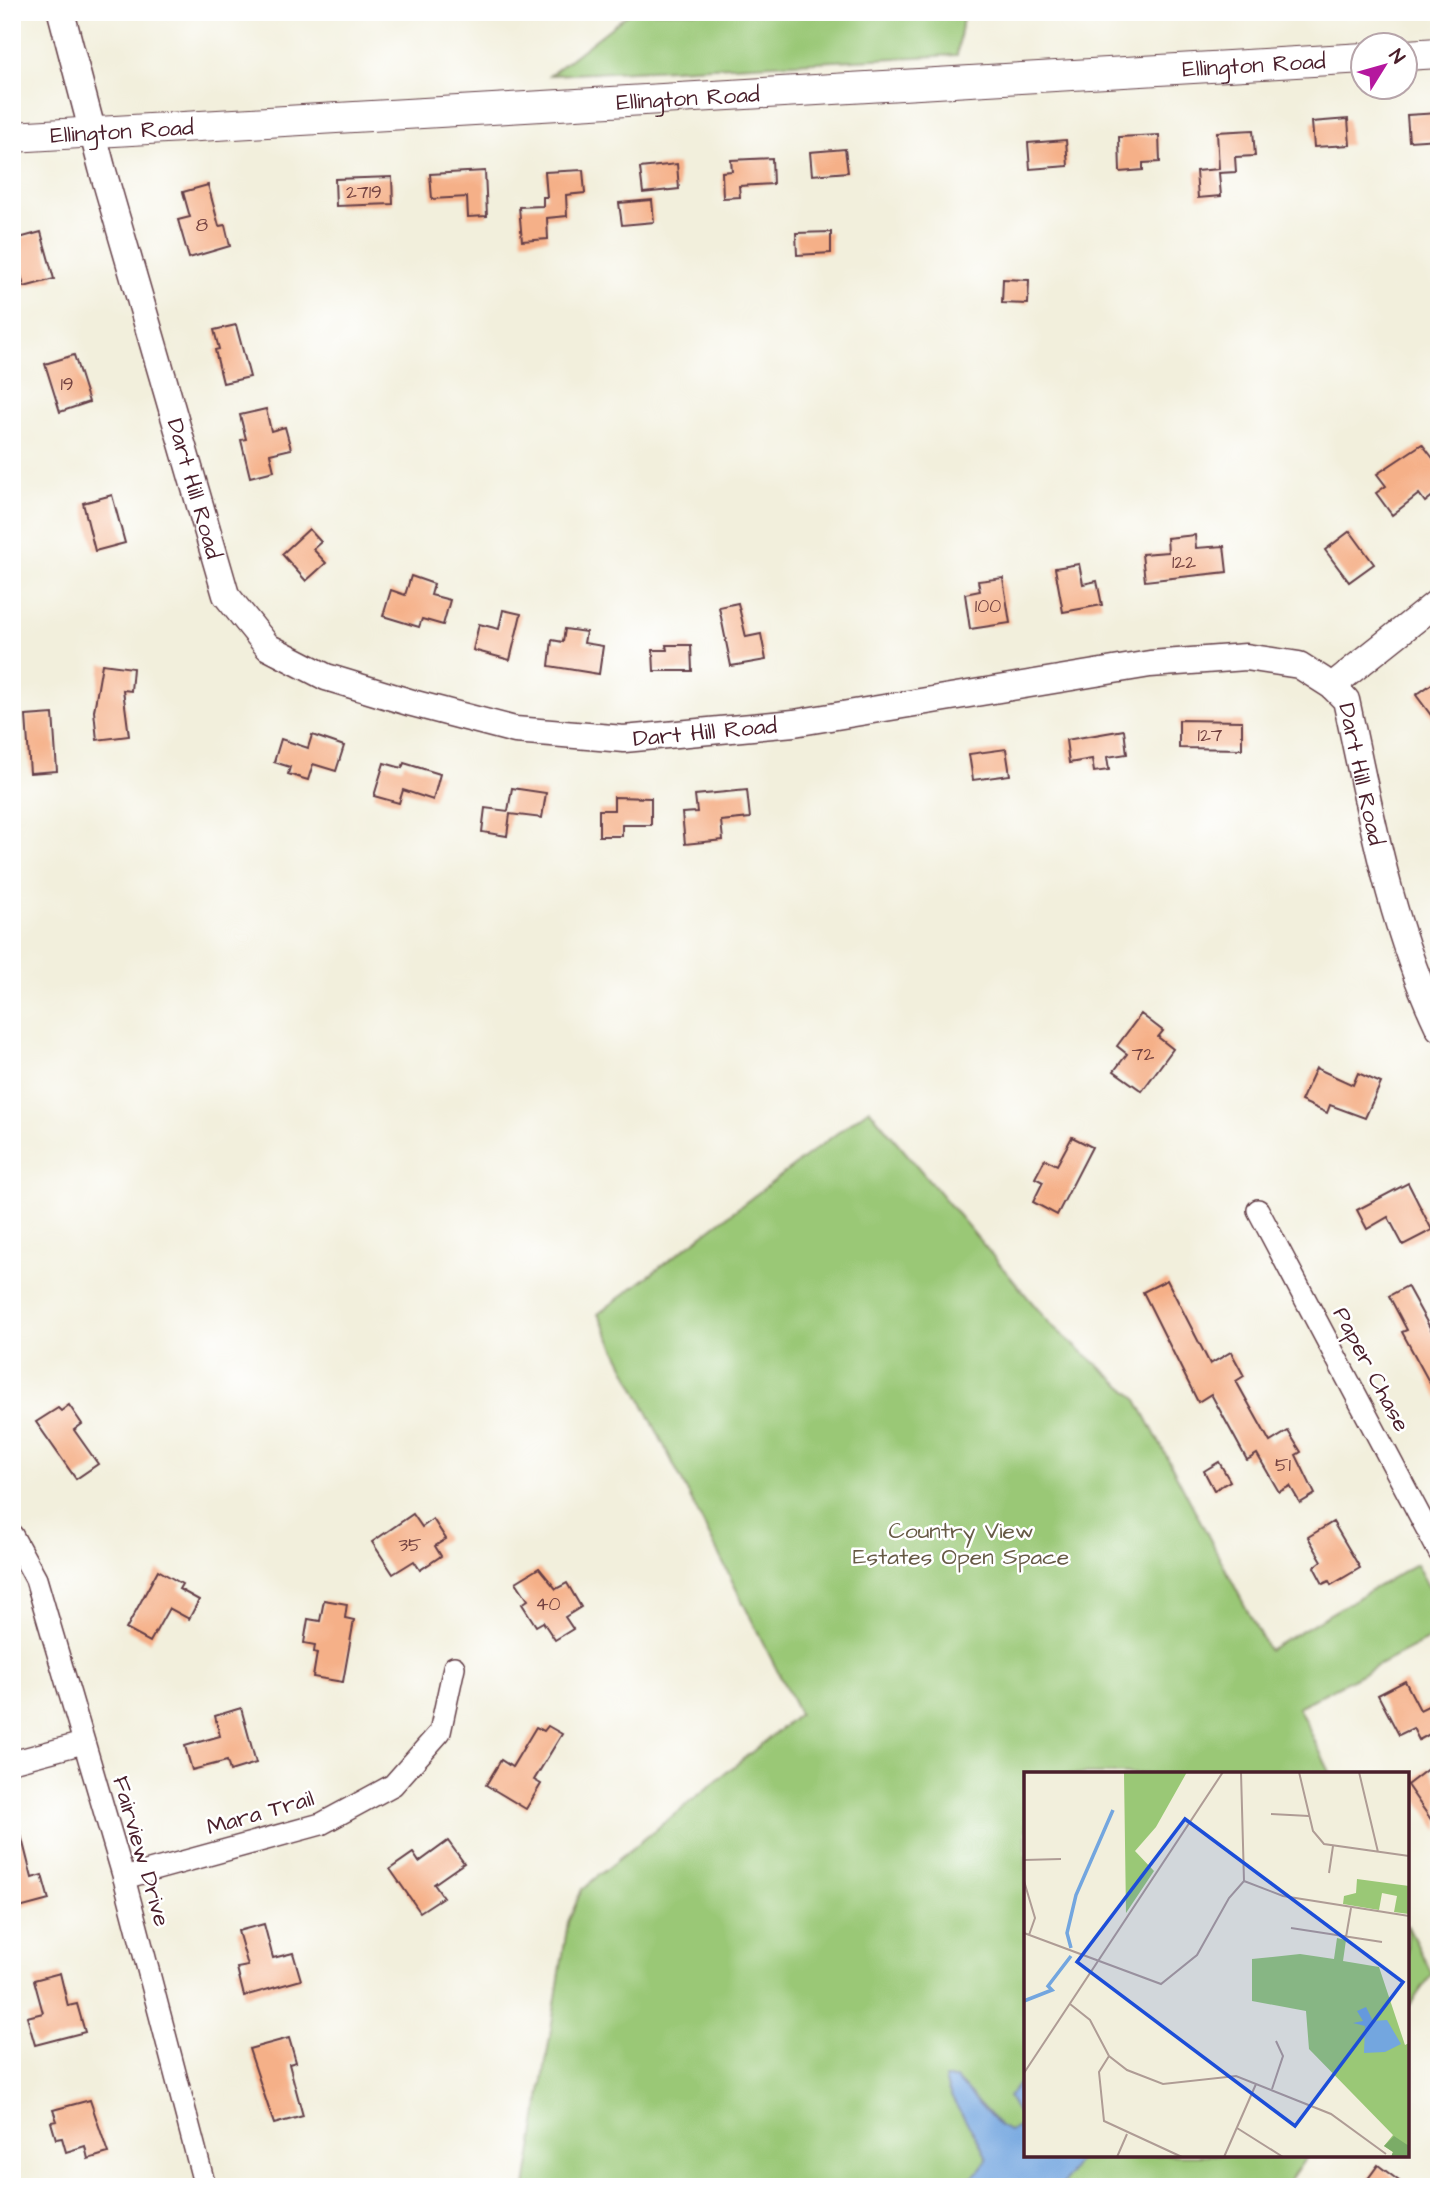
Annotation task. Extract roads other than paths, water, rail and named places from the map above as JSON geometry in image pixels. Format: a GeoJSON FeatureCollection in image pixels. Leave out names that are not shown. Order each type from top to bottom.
{"type":"FeatureCollection","features":[{"type":"Feature","properties":{"kind":"main road"},"geometry":{"type":"LineString","coordinates":[[1420,54],[1439,52]]}},
{"type":"Feature","properties":{"kind":"main road","name":"Ellington Road"},"geometry":{"type":"LineString","coordinates":[[12,137],[1350,59]]}},
{"type":"Feature","properties":{"kind":"street","name":"Dart Hill Road"},"geometry":{"type":"LineString","coordinates":[[61,12],[226,595],[268,647],[327,677],[412,704],[514,730],[624,738],[794,723],[1164,663],[1245,657],[1299,665],[1332,686],[1346,700],[1383,867],[1408,950],[1439,1028]]}},
{"type":"Feature","properties":{"kind":"street"},"geometry":{"type":"LineString","coordinates":[[1332,686],[1439,601]]}},
{"type":"Feature","properties":{"kind":"street","name":"Paper Chase"},"geometry":{"type":"LineString","coordinates":[[1258,1210],[1439,1552]]}},
{"type":"Feature","properties":{"kind":"street","name":"Fairview Drive"},"geometry":{"type":"LineString","coordinates":[[12,1535],[36,1579],[124,1878],[205,2187]]}},
{"type":"Feature","properties":{"kind":"street","name":"Mara Trail"},"geometry":{"type":"LineString","coordinates":[[124,1878],[321,1824],[393,1785],[440,1732],[454,1667]]}},
{"type":"Feature","properties":{"kind":"street"},"geometry":{"type":"LineString","coordinates":[[12,1762],[83,1743]]}},
{"type":"Feature","properties":{"kind":"water"},"geometry":{"type":"Polygon","coordinates":[[[1024,2076],[1024,2157],[1081,2157],[1061,2187],[942,2187],[969,2179],[980,2170],[987,2159],[953,2099],[945,2079],[956,2079],[1000,2126],[1009,2131],[1019,2127],[1019,2116],[1008,2097],[1024,2076]]]}},
{"type":"Feature","properties":{"kind":"park label","name":"Country View Estates Open Space"},"geometry":{"type":"Point","coordinates":[961,1543]}}]}
